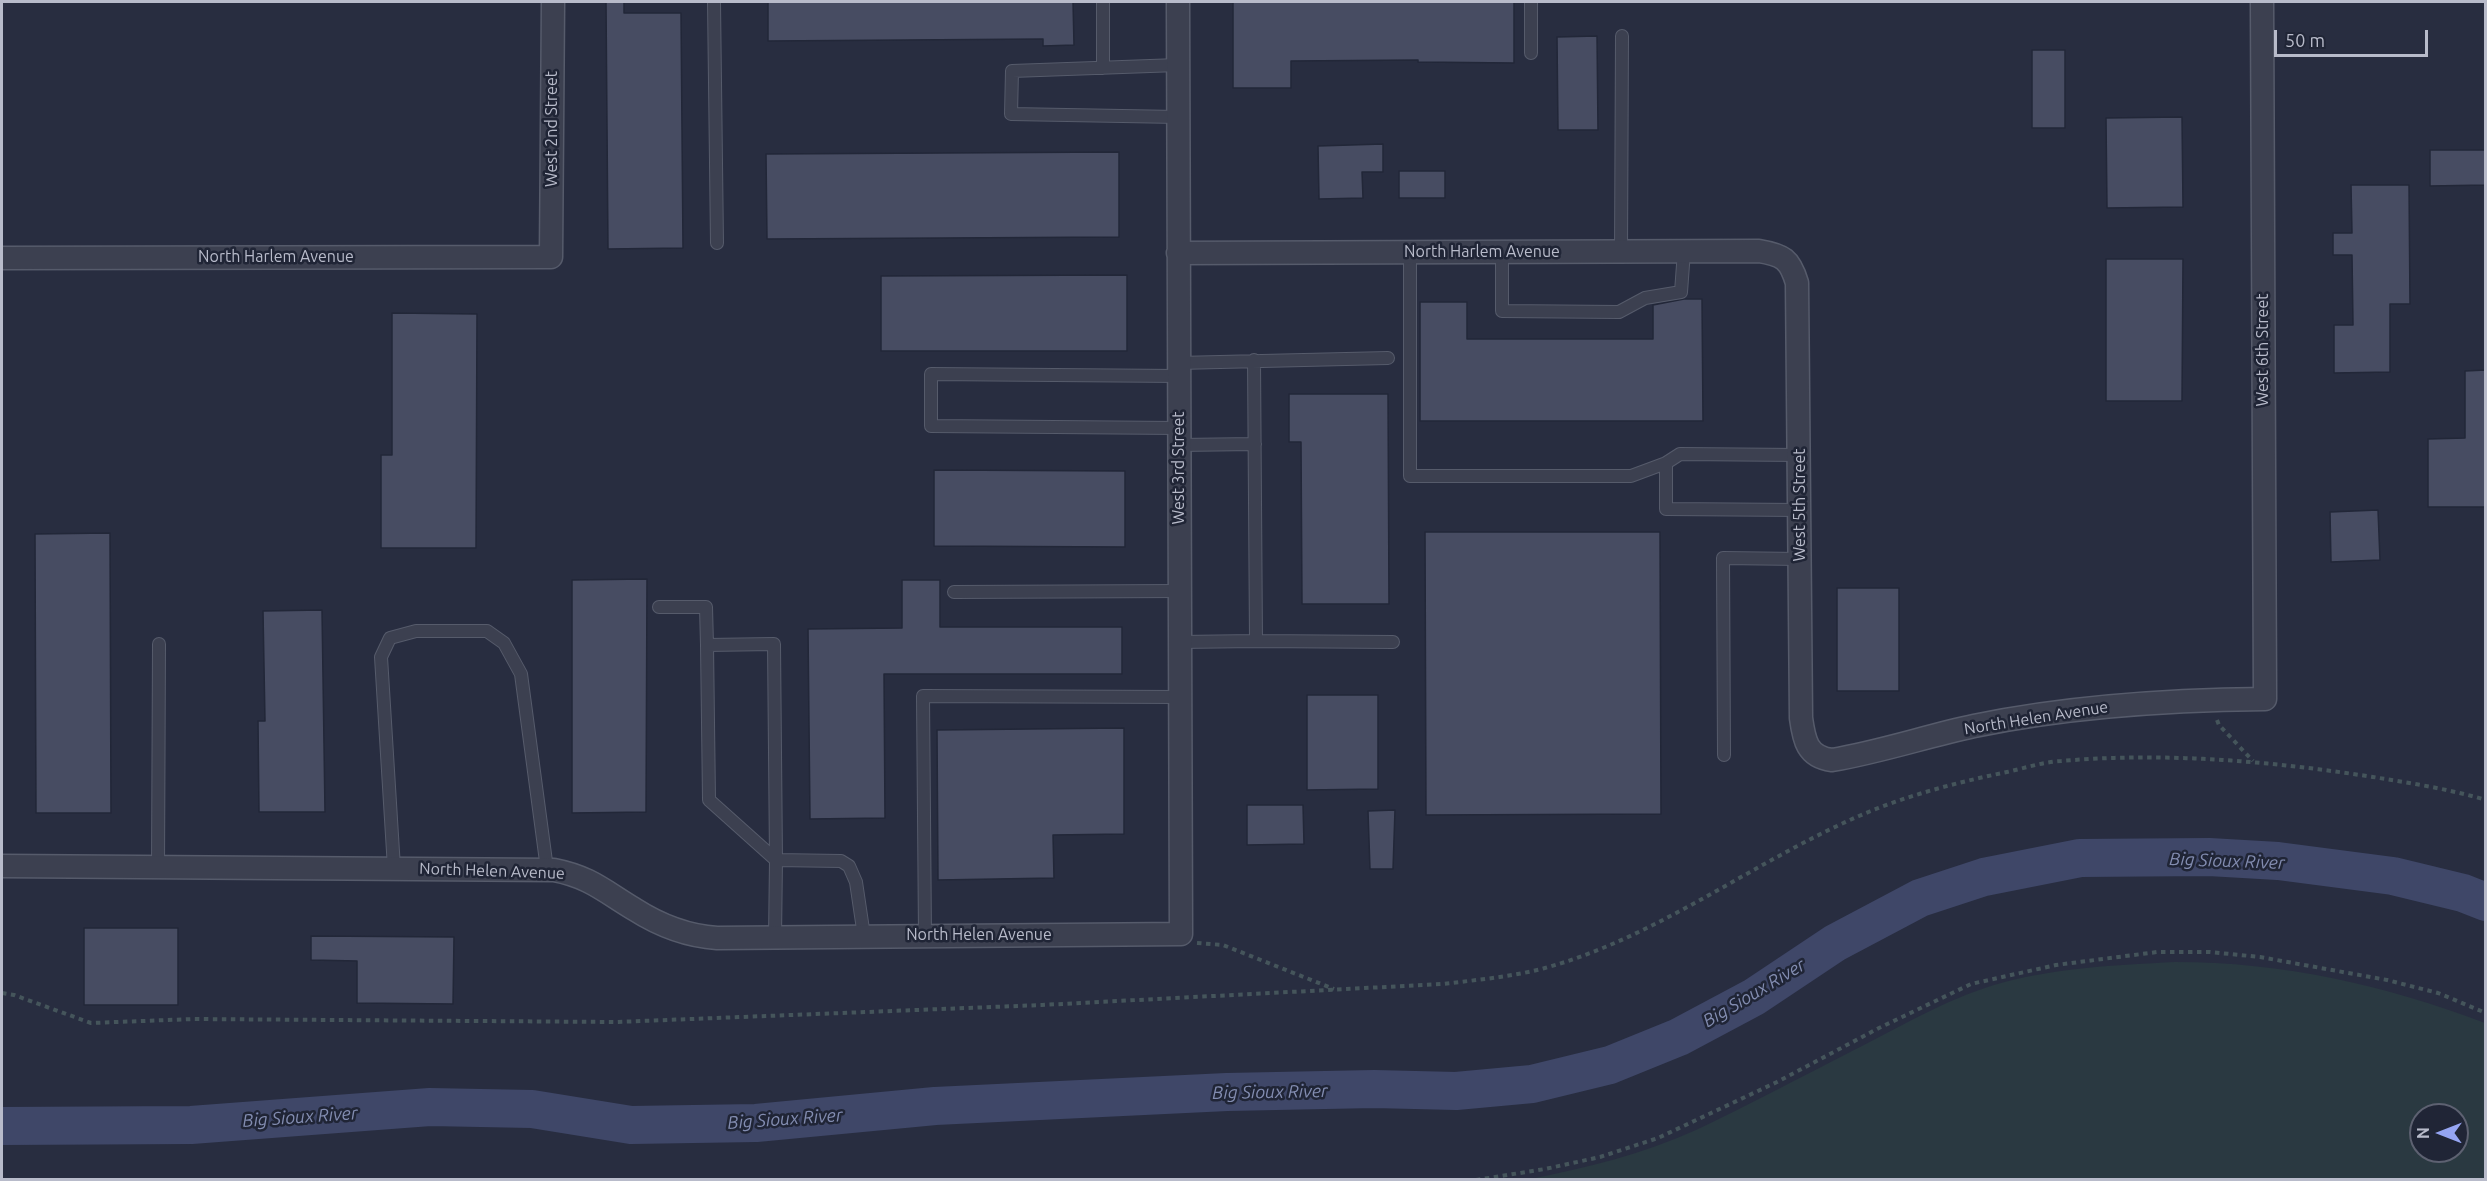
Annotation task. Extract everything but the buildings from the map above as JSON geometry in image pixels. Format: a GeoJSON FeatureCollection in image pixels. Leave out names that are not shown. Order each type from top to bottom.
{"type":"FeatureCollection","features":[{"type":"Feature","properties":{"kind":"street","name":"West 2nd Street"},"geometry":{"type":"LineString","coordinates":[[551,257],[553,2]]}},
{"type":"Feature","properties":{"kind":"street","name":"West 3rd Street"},"geometry":{"type":"LineString","coordinates":[[1178,2],[1181,934]]}},
{"type":"Feature","properties":{"kind":"street","name":"West 6th Street"},"geometry":{"type":"LineString","coordinates":[[2262,2],[2265,699]]}},
{"type":"Feature","properties":{"kind":"street","name":"North Harlem Avenue"},"geometry":{"type":"LineString","coordinates":[[1178,253],[1759,251],[1784,258]]}},
{"type":"Feature","properties":{"kind":"street","name":"North Harlem Avenue"},"geometry":{"type":"LineString","coordinates":[[2,258],[551,257]]}},
{"type":"Feature","properties":{"kind":"street","name":"West 5th Street"},"geometry":{"type":"LineString","coordinates":[[1784,258],[1793,268],[1797,283],[1801,718],[1806,745],[1812,754]]}},
{"type":"Feature","properties":{"kind":"street","name":"North Helen Avenue"},"geometry":{"type":"LineString","coordinates":[[1812,754],[1822,759],[1832,760],[1975,726],[2094,707],[2209,699],[2265,699]]}},
{"type":"Feature","properties":{"kind":"street","name":"North Helen Avenue"},"geometry":{"type":"LineString","coordinates":[[2,867],[547,869],[573,873],[596,883],[634,909],[676,930],[696,937],[1181,934]]}},
{"type":"Feature","properties":{"kind":"lane"},"geometry":{"type":"LineString","coordinates":[[714,2],[717,243]]}},
{"type":"Feature","properties":{"kind":"lane"},"geometry":{"type":"LineString","coordinates":[[1102,2],[1103,68]]}},
{"type":"Feature","properties":{"kind":"lane"},"geometry":{"type":"LineString","coordinates":[[1531,2],[1531,52]]}},
{"type":"Feature","properties":{"kind":"lane"},"geometry":{"type":"LineString","coordinates":[[1621,251],[1622,36]]}},
{"type":"Feature","properties":{"kind":"lane"},"geometry":{"type":"LineString","coordinates":[[1178,64],[1012,71],[1011,114],[1178,117]]}},
{"type":"Feature","properties":{"kind":"lane"},"geometry":{"type":"LineString","coordinates":[[1502,252],[1502,311],[1619,312],[1645,298],[1681,292],[1684,251]]}},
{"type":"Feature","properties":{"kind":"lane"},"geometry":{"type":"LineString","coordinates":[[1410,252],[1410,476],[1631,476],[1666,463],[1680,454],[1799,455]]}},
{"type":"Feature","properties":{"kind":"lane"},"geometry":{"type":"LineString","coordinates":[[1255,444],[1178,436],[931,426],[931,374],[1178,369],[1254,360],[1388,358]]}},
{"type":"Feature","properties":{"kind":"lane"},"geometry":{"type":"LineString","coordinates":[[1254,360],[1256,641]]}},
{"type":"Feature","properties":{"kind":"lane"},"geometry":{"type":"LineString","coordinates":[[1666,463],[1666,509],[1800,510]]}},
{"type":"Feature","properties":{"kind":"lane"},"geometry":{"type":"LineString","coordinates":[[1724,755],[1723,558],[1800,559]]}},
{"type":"Feature","properties":{"kind":"lane"},"geometry":{"type":"LineString","coordinates":[[954,592],[1180,591]]}},
{"type":"Feature","properties":{"kind":"lane"},"geometry":{"type":"LineString","coordinates":[[659,608],[706,607],[709,800],[776,860],[841,861],[849,866],[856,882],[864,936]]}},
{"type":"Feature","properties":{"kind":"lane"},"geometry":{"type":"LineString","coordinates":[[394,868],[381,657],[390,638],[416,631],[487,631],[504,643],[521,674],[547,869]]}},
{"type":"Feature","properties":{"kind":"lane"},"geometry":{"type":"LineString","coordinates":[[1180,642],[1393,642]]}},
{"type":"Feature","properties":{"kind":"lane"},"geometry":{"type":"LineString","coordinates":[[158,867],[159,644]]}},
{"type":"Feature","properties":{"kind":"lane"},"geometry":{"type":"LineString","coordinates":[[708,645],[774,644],[775,938]]}},
{"type":"Feature","properties":{"kind":"lane"},"geometry":{"type":"LineString","coordinates":[[925,936],[923,696],[1180,696]]}},
{"type":"Feature","properties":{"kind":"path"},"geometry":{"type":"LineString","coordinates":[[2209,699],[2219,725],[2254,762]]}},
{"type":"Feature","properties":{"kind":"path"},"geometry":{"type":"LineString","coordinates":[[2,993],[14,995],[91,1023],[194,1019],[616,1023],[1442,984],[1506,976],[1544,968],[1585,955],[1638,932],[1796,845],[1853,818],[1919,793],[2058,761],[2193,758],[2254,762],[2321,769],[2413,784],[2486,800]]}},
{"type":"Feature","properties":{"kind":"path"},"geometry":{"type":"LineString","coordinates":[[1181,934],[1198,944],[1222,945],[1338,990]]}},
{"type":"Feature","properties":{"kind":"path"},"geometry":{"type":"LineString","coordinates":[[1476,1179],[1545,1169],[1600,1157],[1658,1138],[1777,1082],[1879,1028],[1971,984],[2055,965],[2157,952],[2210,952],[2260,957],[2387,980],[2438,993],[2486,1013]]}},
{"type":"Feature","properties":{"kind":"shaded area"},"geometry":{"type":"Polygon","coordinates":[[[2175,962],[2255,966],[2294,971],[2410,997],[2485,1023],[2485,1179],[1530,1179],[1614,1159],[1676,1139],[1736,1111],[1923,1014],[1976,991],[2016,979],[2084,968],[2175,962]]]}},
{"type":"Feature","properties":{"kind":"waterway","name":"Big Sioux River"},"geometry":{"type":"LineString","coordinates":[[2,1126],[191,1125],[430,1107],[532,1109],[631,1125],[756,1123],[935,1106],[1227,1092],[1374,1089],[1456,1091],[1532,1084],[1610,1065],[1679,1037],[1754,997],[1835,943],[1920,898],[1984,877],[2080,858],[2209,857],[2278,861],[2393,876],[2463,893],[2486,902]]}}]}
